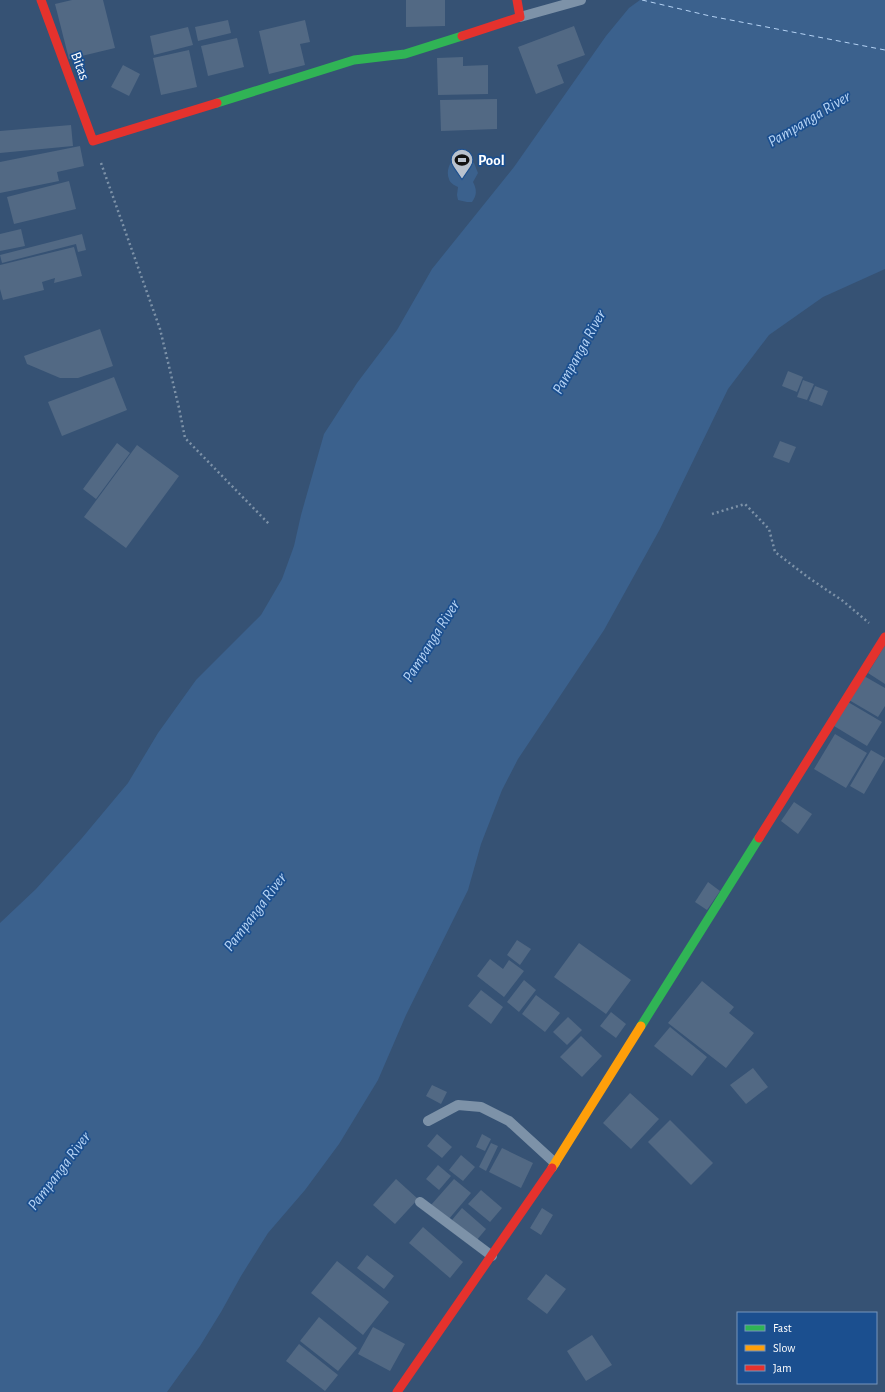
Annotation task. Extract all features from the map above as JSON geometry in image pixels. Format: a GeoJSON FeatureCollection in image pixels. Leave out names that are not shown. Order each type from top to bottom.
{"type":"FeatureCollection","features":[{"type":"Feature","properties":{"kind":"main road","name":"Bitas"},"geometry":{"type":"LineString","coordinates":[[42,0],[93,141]]}},
{"type":"Feature","properties":{"kind":"main road"},"geometry":{"type":"LineString","coordinates":[[93,141],[354,60],[405,54],[520,17],[517,0]]}},
{"type":"Feature","properties":{"kind":"main road"},"geometry":{"type":"LineString","coordinates":[[397,1392],[555,1163],[885,638]]}},
{"type":"Feature","properties":{"kind":"lane"},"geometry":{"type":"LineString","coordinates":[[520,17],[581,0]]}},
{"type":"Feature","properties":{"kind":"lane"},"geometry":{"type":"LineString","coordinates":[[428,1120],[458,1106],[481,1107],[509,1120],[555,1163]]}},
{"type":"Feature","properties":{"kind":"lane"},"geometry":{"type":"LineString","coordinates":[[420,1202],[492,1256]]}},
{"type":"Feature","properties":{"kind":"path"},"geometry":{"type":"LineString","coordinates":[[93,141],[160,329],[185,438],[269,524]]}},
{"type":"Feature","properties":{"kind":"path"},"geometry":{"type":"LineString","coordinates":[[712,514],[745,504],[769,529],[774,552],[843,601],[874,626]]}},
{"type":"Feature","properties":{"kind":"water","name":"Pampanga River"},"geometry":{"type":"Polygon","coordinates":[[[640,0],[885,0],[885,269],[823,297],[769,335],[728,389],[660,529],[604,630],[518,759],[502,790],[481,844],[468,890],[406,1015],[378,1080],[339,1144],[305,1190],[268,1233],[200,1346],[167,1392],[0,1392],[0,923],[36,889],[82,838],[128,783],[158,733],[196,680],[261,615],[282,579],[294,546],[301,515],[324,434],[357,383],[397,330],[432,269],[514,167],[606,36],[629,8],[640,0]]]}},
{"type":"Feature","properties":{"kind":"water","name":"Pool"},"geometry":{"type":"Polygon","coordinates":[[[466,158],[474,163],[478,173],[473,182],[476,192],[472,202],[458,200],[458,187],[451,183],[448,176],[449,167],[454,160],[466,158]]]}},
{"type":"Feature","properties":{"kind":"building"},"geometry":{"type":"Polygon","coordinates":[[[72,0],[103,0],[115,48],[69,59],[55,4],[72,0]]]}},
{"type":"Feature","properties":{"kind":"building"},"geometry":{"type":"Polygon","coordinates":[[[406,0],[445,0],[445,26],[406,27],[406,0]]]}},
{"type":"Feature","properties":{"kind":"building"},"geometry":{"type":"Polygon","coordinates":[[[228,20],[231,33],[198,41],[195,27],[228,20]]]}},
{"type":"Feature","properties":{"kind":"building"},"geometry":{"type":"Polygon","coordinates":[[[305,20],[310,42],[300,44],[305,65],[269,74],[259,31],[305,20]]]}},
{"type":"Feature","properties":{"kind":"building"},"geometry":{"type":"Polygon","coordinates":[[[574,26],[585,55],[557,65],[564,83],[536,94],[518,47],[574,26]]]}},
{"type":"Feature","properties":{"kind":"building"},"geometry":{"type":"Polygon","coordinates":[[[188,27],[193,45],[154,55],[150,36],[188,27]]]}},
{"type":"Feature","properties":{"kind":"building"},"geometry":{"type":"Polygon","coordinates":[[[237,38],[244,67],[208,76],[201,46],[237,38]]]}},
{"type":"Feature","properties":{"kind":"building"},"geometry":{"type":"Polygon","coordinates":[[[189,50],[197,87],[161,95],[153,58],[189,50]]]}},
{"type":"Feature","properties":{"kind":"building"},"geometry":{"type":"Polygon","coordinates":[[[463,57],[463,66],[488,65],[488,94],[438,95],[437,58],[463,57]]]}},
{"type":"Feature","properties":{"kind":"building"},"geometry":{"type":"Polygon","coordinates":[[[123,65],[140,74],[129,96],[111,87],[123,65]]]}},
{"type":"Feature","properties":{"kind":"building"},"geometry":{"type":"Polygon","coordinates":[[[497,99],[497,129],[441,131],[440,100],[497,99]]]}},
{"type":"Feature","properties":{"kind":"building"},"geometry":{"type":"Polygon","coordinates":[[[71,125],[73,146],[0,153],[0,131],[71,125]]]}},
{"type":"Feature","properties":{"kind":"building"},"geometry":{"type":"Polygon","coordinates":[[[80,146],[84,166],[57,172],[59,181],[0,193],[0,162],[80,146]]]}},
{"type":"Feature","properties":{"kind":"building"},"geometry":{"type":"Polygon","coordinates":[[[69,181],[76,209],[14,224],[7,197],[69,181]]]}},
{"type":"Feature","properties":{"kind":"building"},"geometry":{"type":"Polygon","coordinates":[[[21,229],[25,246],[0,251],[0,234],[21,229]]]}},
{"type":"Feature","properties":{"kind":"building"},"geometry":{"type":"Polygon","coordinates":[[[82,234],[86,250],[78,252],[76,244],[2,263],[0,255],[82,234]]]}},
{"type":"Feature","properties":{"kind":"building"},"geometry":{"type":"Polygon","coordinates":[[[74,247],[82,276],[54,283],[55,278],[42,282],[44,290],[3,300],[0,289],[0,265],[74,247]]]}},
{"type":"Feature","properties":{"kind":"building"},"geometry":{"type":"Polygon","coordinates":[[[100,329],[113,366],[78,378],[60,378],[27,364],[24,356],[100,329]]]}},
{"type":"Feature","properties":{"kind":"building"},"geometry":{"type":"Polygon","coordinates":[[[788,371],[803,377],[797,392],[782,386],[788,371]]]}},
{"type":"Feature","properties":{"kind":"building"},"geometry":{"type":"Polygon","coordinates":[[[114,377],[127,410],[62,436],[48,402],[114,377]]]}},
{"type":"Feature","properties":{"kind":"building"},"geometry":{"type":"Polygon","coordinates":[[[803,380],[814,384],[807,400],[797,397],[803,380]]]}},
{"type":"Feature","properties":{"kind":"building"},"geometry":{"type":"Polygon","coordinates":[[[815,386],[828,391],[822,406],[809,401],[815,386]]]}},
{"type":"Feature","properties":{"kind":"building"},"geometry":{"type":"Polygon","coordinates":[[[780,441],[796,447],[789,463],[773,457],[780,441]]]}},
{"type":"Feature","properties":{"kind":"building"},"geometry":{"type":"Polygon","coordinates":[[[117,443],[130,453],[96,499],[83,489],[117,443]]]}},
{"type":"Feature","properties":{"kind":"building"},"geometry":{"type":"Polygon","coordinates":[[[137,445],[179,476],[126,548],[84,517],[137,445]]]}},
{"type":"Feature","properties":{"kind":"building"},"geometry":{"type":"Polygon","coordinates":[[[885,645],[885,684],[868,673],[885,645]]]}},
{"type":"Feature","properties":{"kind":"building"},"geometry":{"type":"Polygon","coordinates":[[[864,676],[885,688],[885,706],[878,717],[849,700],[864,676]]]}},
{"type":"Feature","properties":{"kind":"building"},"geometry":{"type":"Polygon","coordinates":[[[848,702],[882,722],[867,746],[834,726],[848,702]]]}},
{"type":"Feature","properties":{"kind":"building"},"geometry":{"type":"Polygon","coordinates":[[[835,734],[867,753],[846,788],[814,769],[835,734]]]}},
{"type":"Feature","properties":{"kind":"building"},"geometry":{"type":"Polygon","coordinates":[[[871,750],[885,758],[864,794],[850,786],[871,750]]]}},
{"type":"Feature","properties":{"kind":"building"},"geometry":{"type":"Polygon","coordinates":[[[794,802],[812,814],[798,834],[781,821],[794,802]]]}},
{"type":"Feature","properties":{"kind":"building"},"geometry":{"type":"Polygon","coordinates":[[[708,882],[720,891],[707,910],[695,902],[708,882]]]}},
{"type":"Feature","properties":{"kind":"building"},"geometry":{"type":"Polygon","coordinates":[[[517,940],[531,949],[520,965],[507,955],[517,940]]]}},
{"type":"Feature","properties":{"kind":"building"},"geometry":{"type":"Polygon","coordinates":[[[579,943],[631,980],[606,1014],[554,977],[579,943]]]}},
{"type":"Feature","properties":{"kind":"building"},"geometry":{"type":"Polygon","coordinates":[[[490,959],[503,969],[509,960],[524,971],[504,997],[477,976],[490,959]]]}},
{"type":"Feature","properties":{"kind":"building"},"geometry":{"type":"Polygon","coordinates":[[[524,980],[536,990],[519,1012],[507,1002],[524,980]]]}},
{"type":"Feature","properties":{"kind":"building"},"geometry":{"type":"Polygon","coordinates":[[[702,981],[734,1007],[729,1013],[754,1033],[726,1068],[668,1023],[702,981]]]}},
{"type":"Feature","properties":{"kind":"building"},"geometry":{"type":"Polygon","coordinates":[[[481,990],[503,1007],[491,1024],[468,1006],[481,990]]]}},
{"type":"Feature","properties":{"kind":"building"},"geometry":{"type":"Polygon","coordinates":[[[536,995],[560,1013],[545,1032],[522,1014],[536,995]]]}},
{"type":"Feature","properties":{"kind":"building"},"geometry":{"type":"Polygon","coordinates":[[[611,1012],[626,1024],[616,1038],[600,1026],[611,1012]]]}},
{"type":"Feature","properties":{"kind":"building"},"geometry":{"type":"Polygon","coordinates":[[[568,1017],[582,1030],[567,1045],[553,1032],[568,1017]]]}},
{"type":"Feature","properties":{"kind":"building"},"geometry":{"type":"Polygon","coordinates":[[[670,1027],[707,1057],[692,1076],[654,1046],[670,1027]]]}},
{"type":"Feature","properties":{"kind":"building"},"geometry":{"type":"Polygon","coordinates":[[[581,1036],[602,1056],[582,1077],[560,1057],[581,1036]]]}},
{"type":"Feature","properties":{"kind":"building"},"geometry":{"type":"Polygon","coordinates":[[[753,1068],[768,1087],[746,1104],[730,1085],[753,1068]]]}},
{"type":"Feature","properties":{"kind":"building"},"geometry":{"type":"Polygon","coordinates":[[[432,1085],[447,1092],[441,1104],[426,1096],[432,1085]]]}},
{"type":"Feature","properties":{"kind":"building"},"geometry":{"type":"Polygon","coordinates":[[[630,1093],[659,1119],[631,1149],[603,1123],[630,1093]]]}},
{"type":"Feature","properties":{"kind":"building"},"geometry":{"type":"Polygon","coordinates":[[[670,1120],[713,1163],[691,1185],[648,1142],[670,1120]]]}},
{"type":"Feature","properties":{"kind":"building"},"geometry":{"type":"Polygon","coordinates":[[[437,1134],[452,1147],[442,1158],[427,1146],[437,1134]]]}},
{"type":"Feature","properties":{"kind":"building"},"geometry":{"type":"Polygon","coordinates":[[[482,1134],[491,1139],[485,1151],[476,1147],[482,1134]]]}},
{"type":"Feature","properties":{"kind":"building"},"geometry":{"type":"Polygon","coordinates":[[[491,1143],[498,1146],[486,1171],[479,1167],[491,1143]]]}},
{"type":"Feature","properties":{"kind":"building"},"geometry":{"type":"Polygon","coordinates":[[[502,1148],[533,1163],[521,1188],[489,1172],[502,1148]]]}},
{"type":"Feature","properties":{"kind":"building"},"geometry":{"type":"Polygon","coordinates":[[[461,1155],[475,1167],[463,1181],[449,1170],[461,1155]]]}},
{"type":"Feature","properties":{"kind":"building"},"geometry":{"type":"Polygon","coordinates":[[[438,1165],[451,1176],[439,1190],[426,1179],[438,1165]]]}},
{"type":"Feature","properties":{"kind":"building"},"geometry":{"type":"Polygon","coordinates":[[[396,1179],[418,1199],[395,1224],[373,1205],[396,1179]]]}},
{"type":"Feature","properties":{"kind":"building"},"geometry":{"type":"Polygon","coordinates":[[[454,1179],[471,1193],[448,1220],[431,1205],[454,1179]]]}},
{"type":"Feature","properties":{"kind":"building"},"geometry":{"type":"Polygon","coordinates":[[[481,1190],[502,1208],[490,1222],[468,1204],[481,1190]]]}},
{"type":"Feature","properties":{"kind":"building"},"geometry":{"type":"Polygon","coordinates":[[[462,1208],[486,1229],[476,1241],[452,1220],[462,1208]]]}},
{"type":"Feature","properties":{"kind":"building"},"geometry":{"type":"Polygon","coordinates":[[[542,1208],[553,1215],[541,1235],[530,1228],[542,1208]]]}},
{"type":"Feature","properties":{"kind":"building"},"geometry":{"type":"Polygon","coordinates":[[[423,1227],[463,1262],[450,1278],[409,1243],[423,1227]]]}},
{"type":"Feature","properties":{"kind":"building"},"geometry":{"type":"Polygon","coordinates":[[[367,1255],[394,1276],[384,1289],[357,1268],[367,1255]]]}},
{"type":"Feature","properties":{"kind":"building"},"geometry":{"type":"Polygon","coordinates":[[[337,1261],[389,1302],[363,1335],[311,1293],[337,1261]]]}},
{"type":"Feature","properties":{"kind":"building"},"geometry":{"type":"Polygon","coordinates":[[[546,1274],[566,1289],[547,1314],[527,1299],[546,1274]]]}},
{"type":"Feature","properties":{"kind":"building"},"geometry":{"type":"Polygon","coordinates":[[[319,1317],[357,1348],[338,1371],[300,1341],[319,1317]]]}},
{"type":"Feature","properties":{"kind":"building"},"geometry":{"type":"Polygon","coordinates":[[[373,1327],[405,1344],[390,1371],[358,1354],[373,1327]]]}},
{"type":"Feature","properties":{"kind":"building"},"geometry":{"type":"Polygon","coordinates":[[[592,1335],[612,1365],[586,1381],[567,1351],[592,1335]]]}},
{"type":"Feature","properties":{"kind":"building"},"geometry":{"type":"Polygon","coordinates":[[[299,1344],[338,1375],[325,1391],[286,1361],[299,1344]]]}},
{"type":"Feature","properties":{"kind":"ferry route"},"geometry":{"type":"LineString","coordinates":[[642,0],[710,16],[885,50]]}},
{"type":"Feature","properties":{"kind":"traffic: fast"},"geometry":{"type":"LineString","coordinates":[[217,103],[354,60],[405,54],[462,36]]}},
{"type":"Feature","properties":{"kind":"traffic: fast"},"geometry":{"type":"LineString","coordinates":[[641,1026],[759,838]]}},
{"type":"Feature","properties":{"kind":"traffic: slow"},"geometry":{"type":"LineString","coordinates":[[552,1168],[641,1026]]}},
{"type":"Feature","properties":{"kind":"traffic: jam"},"geometry":{"type":"LineString","coordinates":[[41,0],[93,141],[217,103]]}},
{"type":"Feature","properties":{"kind":"traffic: jam"},"geometry":{"type":"LineString","coordinates":[[462,36],[520,17],[517,0]]}},
{"type":"Feature","properties":{"kind":"traffic: jam"},"geometry":{"type":"LineString","coordinates":[[759,838],[885,637]]}},
{"type":"Feature","properties":{"kind":"traffic: jam"},"geometry":{"type":"LineString","coordinates":[[397,1392],[552,1168]]}},
{"type":"Feature","properties":{"kind":"place","name":"Pool"},"geometry":{"type":"Point","coordinates":[462,180]}}]}
